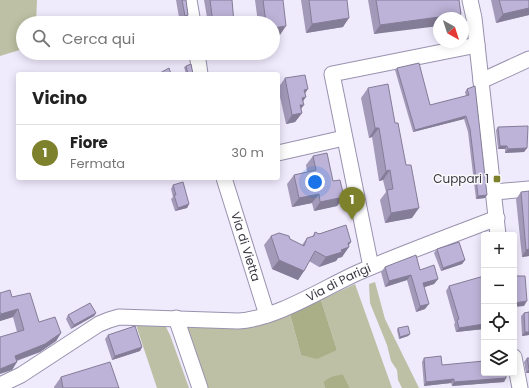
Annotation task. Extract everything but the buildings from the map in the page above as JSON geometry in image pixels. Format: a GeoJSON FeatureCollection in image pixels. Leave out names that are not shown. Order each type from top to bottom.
{"type":"FeatureCollection","features":[{"type":"Feature","properties":{"kind":"street"},"geometry":{"type":"LineString","coordinates":[[189,0],[192,16]]}},
{"type":"Feature","properties":{"kind":"street"},"geometry":{"type":"LineString","coordinates":[[470,0],[477,45],[498,232]]}},
{"type":"Feature","properties":{"kind":"street"},"geometry":{"type":"LineString","coordinates":[[371,267],[332,74],[477,45]]}},
{"type":"Feature","properties":{"kind":"street"},"geometry":{"type":"LineString","coordinates":[[481,81],[529,59]]}},
{"type":"Feature","properties":{"kind":"street"},"geometry":{"type":"LineString","coordinates":[[198,60],[200,72]]}},
{"type":"Feature","properties":{"kind":"street"},"geometry":{"type":"LineString","coordinates":[[280,153],[344,138]]}},
{"type":"Feature","properties":{"kind":"street","name":"Via di Vietta"},"geometry":{"type":"LineString","coordinates":[[225,180],[267,315]]}},
{"type":"Feature","properties":{"kind":"street"},"geometry":{"type":"LineString","coordinates":[[494,192],[529,189]]}},
{"type":"Feature","properties":{"kind":"street","name":"Via di Parigi"},"geometry":{"type":"LineString","coordinates":[[0,384],[21,375],[104,321],[119,317],[245,320],[267,315],[371,267],[497,218]]}},
{"type":"Feature","properties":{"kind":"street"},"geometry":{"type":"LineString","coordinates":[[176,318],[200,388]]}},
{"type":"Feature","properties":{"kind":"street"},"geometry":{"type":"LineString","coordinates":[[517,372],[520,388]]}},
{"type":"Feature","properties":{"kind":"green space"},"geometry":{"type":"Polygon","coordinates":[[[0,0],[37,0],[36,16],[16,16],[16,51],[0,56],[0,0]]]}},
{"type":"Feature","properties":{"kind":"green space"},"geometry":{"type":"Polygon","coordinates":[[[375,282],[385,319],[419,388],[402,388],[398,380],[397,370],[391,361],[387,345],[370,303],[369,284],[375,282]]]}},
{"type":"Feature","properties":{"kind":"green space"},"geometry":{"type":"Polygon","coordinates":[[[355,284],[392,388],[350,388],[343,374],[323,382],[325,388],[208,388],[187,328],[189,326],[228,326],[253,324],[278,319],[290,314],[301,355],[337,350],[321,300],[355,284]]]}},
{"type":"Feature","properties":{"kind":"green space"},"geometry":{"type":"Polygon","coordinates":[[[321,300],[337,350],[317,359],[301,355],[290,314],[321,300]]]}},
{"type":"Feature","properties":{"kind":"green space"},"geometry":{"type":"Polygon","coordinates":[[[136,325],[165,325],[189,388],[157,388],[136,325]]]}},
{"type":"Feature","properties":{"kind":"green space"},"geometry":{"type":"Polygon","coordinates":[[[343,374],[350,388],[325,388],[323,382],[331,377],[343,374]]]}},
{"type":"Feature","properties":{"kind":"place","name":"Cuppari 1"},"geometry":{"type":"Point","coordinates":[497,179]}},
{"type":"Feature","properties":{"kind":"place","name":"Fiore"},"geometry":{"type":"Point","coordinates":[352,220]}}]}
